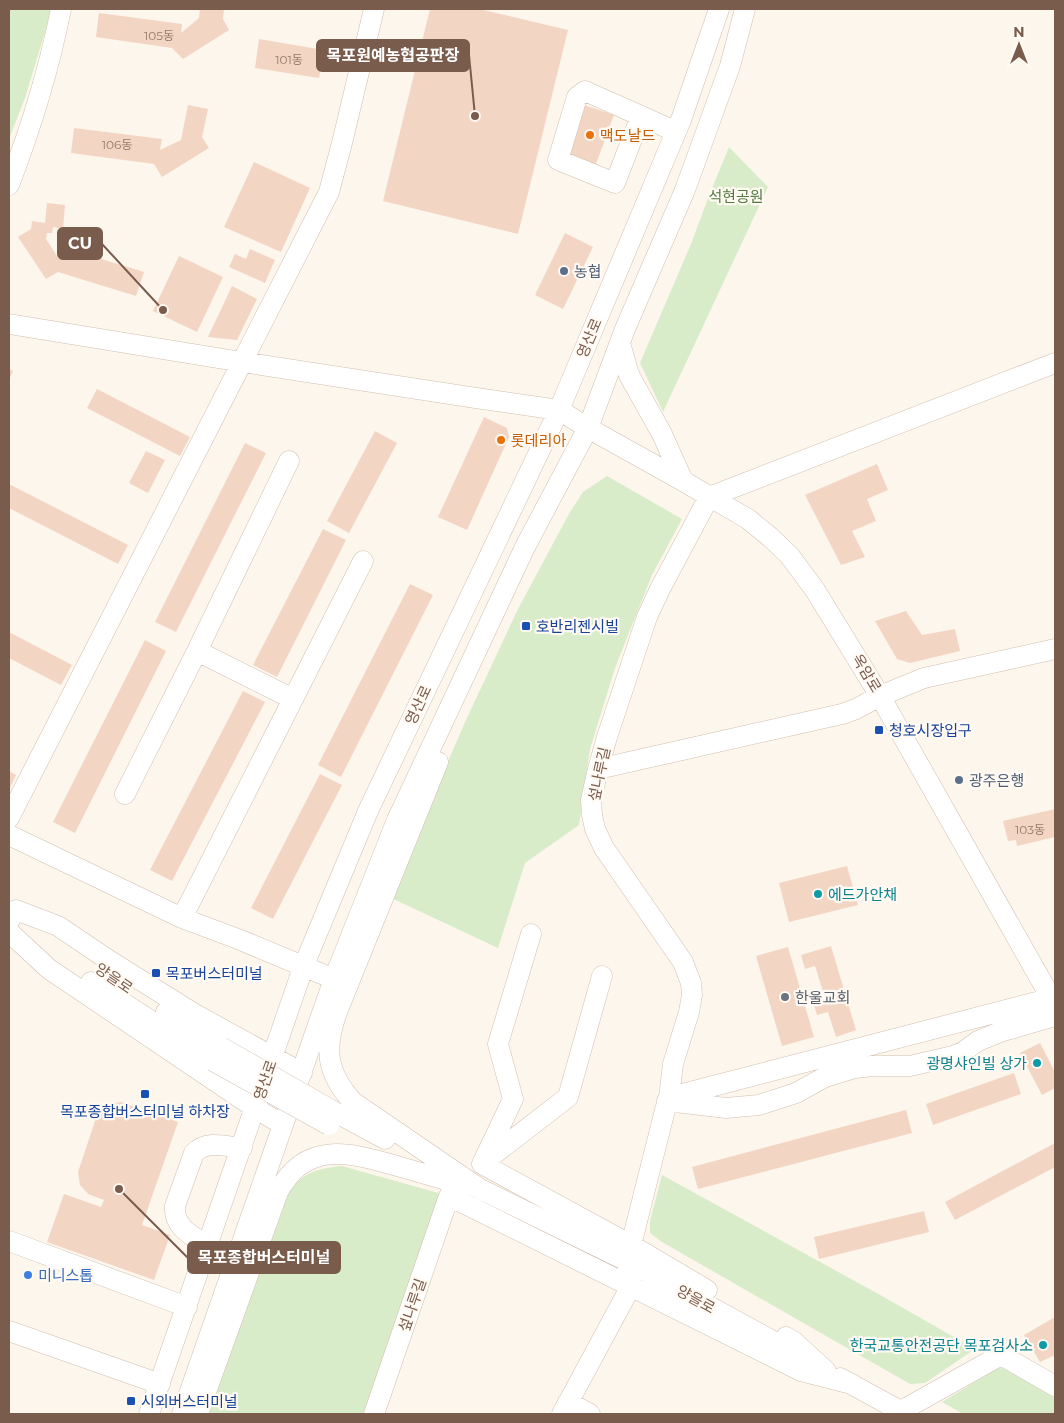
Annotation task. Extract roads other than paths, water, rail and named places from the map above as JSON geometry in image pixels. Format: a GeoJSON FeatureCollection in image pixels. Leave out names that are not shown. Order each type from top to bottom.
{"type":"FeatureCollection","features":[{"type":"Feature","properties":{"kind":"street"},"geometry":{"type":"LineString","coordinates":[[9,185],[32,123],[61,9]]}},
{"type":"Feature","properties":{"kind":"street"},"geometry":{"type":"LineString","coordinates":[[9,818],[329,192],[345,134],[374,9]]}},
{"type":"Feature","properties":{"kind":"street","name":"영산로"},"geometry":{"type":"LineString","coordinates":[[150,1414],[304,965],[368,811],[559,410],[676,132],[719,9]]}},
{"type":"Feature","properties":{"kind":"street","name":"영산로"},"geometry":{"type":"LineString","coordinates":[[182,1414],[334,979],[396,820],[526,546],[588,428],[620,343],[685,190],[730,66],[745,9]]}},
{"type":"Feature","properties":{"kind":"street"},"geometry":{"type":"LineString","coordinates":[[640,116],[615,182],[558,160],[577,97],[585,91],[676,132]]}},
{"type":"Feature","properties":{"kind":"street"},"geometry":{"type":"LineString","coordinates":[[9,324],[242,362],[559,410]]}},
{"type":"Feature","properties":{"kind":"street"},"geometry":{"type":"LineString","coordinates":[[620,343],[629,375],[662,434],[683,481]]}},
{"type":"Feature","properties":{"kind":"street"},"geometry":{"type":"LineString","coordinates":[[709,496],[1055,363]]}},
{"type":"Feature","properties":{"kind":"street","name":"옥암로"},"geometry":{"type":"LineString","coordinates":[[559,410],[748,520],[770,536],[789,555],[816,590],[880,696],[1054,1006]]}},
{"type":"Feature","properties":{"kind":"street"},"geometry":{"type":"LineString","coordinates":[[125,794],[289,461]]}},
{"type":"Feature","properties":{"kind":"street","name":"섶나루길"},"geometry":{"type":"LineString","coordinates":[[629,1253],[692,995],[691,984],[683,962],[604,848],[595,829],[591,800],[598,768],[647,617],[709,496]]}},
{"type":"Feature","properties":{"kind":"street"},"geometry":{"type":"LineString","coordinates":[[482,1191],[353,1102],[341,1088],[333,1074],[328,1049],[329,1036],[337,1012],[526,546]]}},
{"type":"Feature","properties":{"kind":"street"},"geometry":{"type":"LineString","coordinates":[[182,918],[363,561]]}},
{"type":"Feature","properties":{"kind":"street"},"geometry":{"type":"LineString","coordinates":[[598,768],[842,714],[924,678],[1055,648]]}},
{"type":"Feature","properties":{"kind":"street"},"geometry":{"type":"LineString","coordinates":[[197,650],[293,699]]}},
{"type":"Feature","properties":{"kind":"street"},"geometry":{"type":"LineString","coordinates":[[9,835],[182,918],[304,965],[334,979]]}},
{"type":"Feature","properties":{"kind":"street"},"geometry":{"type":"LineString","coordinates":[[11,912],[58,926],[194,1013],[302,1072]]}},
{"type":"Feature","properties":{"kind":"street","name":"양을로"},"geometry":{"type":"LineString","coordinates":[[11,912],[107,973],[217,1054]]}},
{"type":"Feature","properties":{"kind":"street"},"geometry":{"type":"LineString","coordinates":[[9,931],[49,968],[255,1108],[284,1125]]}},
{"type":"Feature","properties":{"kind":"street","name":"양을로"},"geometry":{"type":"LineString","coordinates":[[9,931],[102,988],[217,1054]]}},
{"type":"Feature","properties":{"kind":"street"},"geometry":{"type":"LineString","coordinates":[[482,1164],[513,1099],[498,1044],[531,934]]}},
{"type":"Feature","properties":{"kind":"street"},"geometry":{"type":"LineString","coordinates":[[482,1164],[568,1097],[602,976]]}},
{"type":"Feature","properties":{"kind":"street"},"geometry":{"type":"LineString","coordinates":[[668,1099],[1054,1006]]}},
{"type":"Feature","properties":{"kind":"street"},"geometry":{"type":"LineString","coordinates":[[668,1099],[726,1108],[759,1105],[796,1093],[825,1077],[855,1068],[910,1066],[953,1056],[963,1052],[978,1041],[1054,1006]]}},
{"type":"Feature","properties":{"kind":"street"},"geometry":{"type":"LineString","coordinates":[[217,1054],[331,1118],[482,1191],[629,1253]]}},
{"type":"Feature","properties":{"kind":"street"},"geometry":{"type":"LineString","coordinates":[[208,1246],[188,1234],[181,1227],[176,1220],[175,1206],[194,1153],[198,1149],[210,1145],[242,1148]]}},
{"type":"Feature","properties":{"kind":"street"},"geometry":{"type":"LineString","coordinates":[[198,1414],[278,1192],[283,1182],[300,1166],[309,1160],[321,1156],[334,1154],[357,1155],[482,1191]]}},
{"type":"Feature","properties":{"kind":"street"},"geometry":{"type":"LineString","coordinates":[[482,1164],[629,1253],[793,1341],[826,1371],[904,1413],[1002,1355],[1055,1386]]}},
{"type":"Feature","properties":{"kind":"street","name":"섶나루길"},"geometry":{"type":"LineString","coordinates":[[374,1414],[449,1196],[631,1286]]}},
{"type":"Feature","properties":{"kind":"street"},"geometry":{"type":"LineString","coordinates":[[9,1241],[187,1307]]}},
{"type":"Feature","properties":{"kind":"street"},"geometry":{"type":"LineString","coordinates":[[590,1414],[565,1408],[631,1286],[629,1253]]}},
{"type":"Feature","properties":{"kind":"street"},"geometry":{"type":"LineString","coordinates":[[631,1286],[801,1371],[852,1384]]}},
{"type":"Feature","properties":{"kind":"street"},"geometry":{"type":"LineString","coordinates":[[9,1331],[160,1384]]}},
{"type":"Feature","properties":{"kind":"place","name":"목포원예농협공판장"},"geometry":{"type":"Point","coordinates":[475,116]}},
{"type":"Feature","properties":{"kind":"place","name":"맥도날드"},"geometry":{"type":"Point","coordinates":[590,135]}},
{"type":"Feature","properties":{"kind":"place","name":"농협"},"geometry":{"type":"Point","coordinates":[564,271]}},
{"type":"Feature","properties":{"kind":"place","name":"CU"},"geometry":{"type":"Point","coordinates":[163,310]}},
{"type":"Feature","properties":{"kind":"place","name":"롯데리아"},"geometry":{"type":"Point","coordinates":[501,440]}},
{"type":"Feature","properties":{"kind":"place","name":"호반리젠시빌"},"geometry":{"type":"Point","coordinates":[526,626]}},
{"type":"Feature","properties":{"kind":"place","name":"청호시장입구"},"geometry":{"type":"Point","coordinates":[879,730]}},
{"type":"Feature","properties":{"kind":"place","name":"광주은행"},"geometry":{"type":"Point","coordinates":[959,780]}},
{"type":"Feature","properties":{"kind":"place","name":"에드가안채"},"geometry":{"type":"Point","coordinates":[818,894]}},
{"type":"Feature","properties":{"kind":"place","name":"목포버스터미널"},"geometry":{"type":"Point","coordinates":[156,973]}},
{"type":"Feature","properties":{"kind":"place","name":"한울교회"},"geometry":{"type":"Point","coordinates":[785,997]}},
{"type":"Feature","properties":{"kind":"place","name":"광명샤인빌 상가"},"geometry":{"type":"Point","coordinates":[1037,1063]}},
{"type":"Feature","properties":{"kind":"place","name":"목포종합버스터미널 하차장"},"geometry":{"type":"Point","coordinates":[145,1094]}},
{"type":"Feature","properties":{"kind":"place","name":"목포종합버스터미널"},"geometry":{"type":"Point","coordinates":[119,1189]}},
{"type":"Feature","properties":{"kind":"place","name":"미니스톱"},"geometry":{"type":"Point","coordinates":[28,1275]}},
{"type":"Feature","properties":{"kind":"place","name":"한국교통안전공단 목포검사소"},"geometry":{"type":"Point","coordinates":[1043,1345]}},
{"type":"Feature","properties":{"kind":"place","name":"시외버스터미널"},"geometry":{"type":"Point","coordinates":[131,1401]}},
{"type":"Feature","properties":{"kind":"park label","name":"석현공원"},"geometry":{"type":"Point","coordinates":[736,196]}}]}
